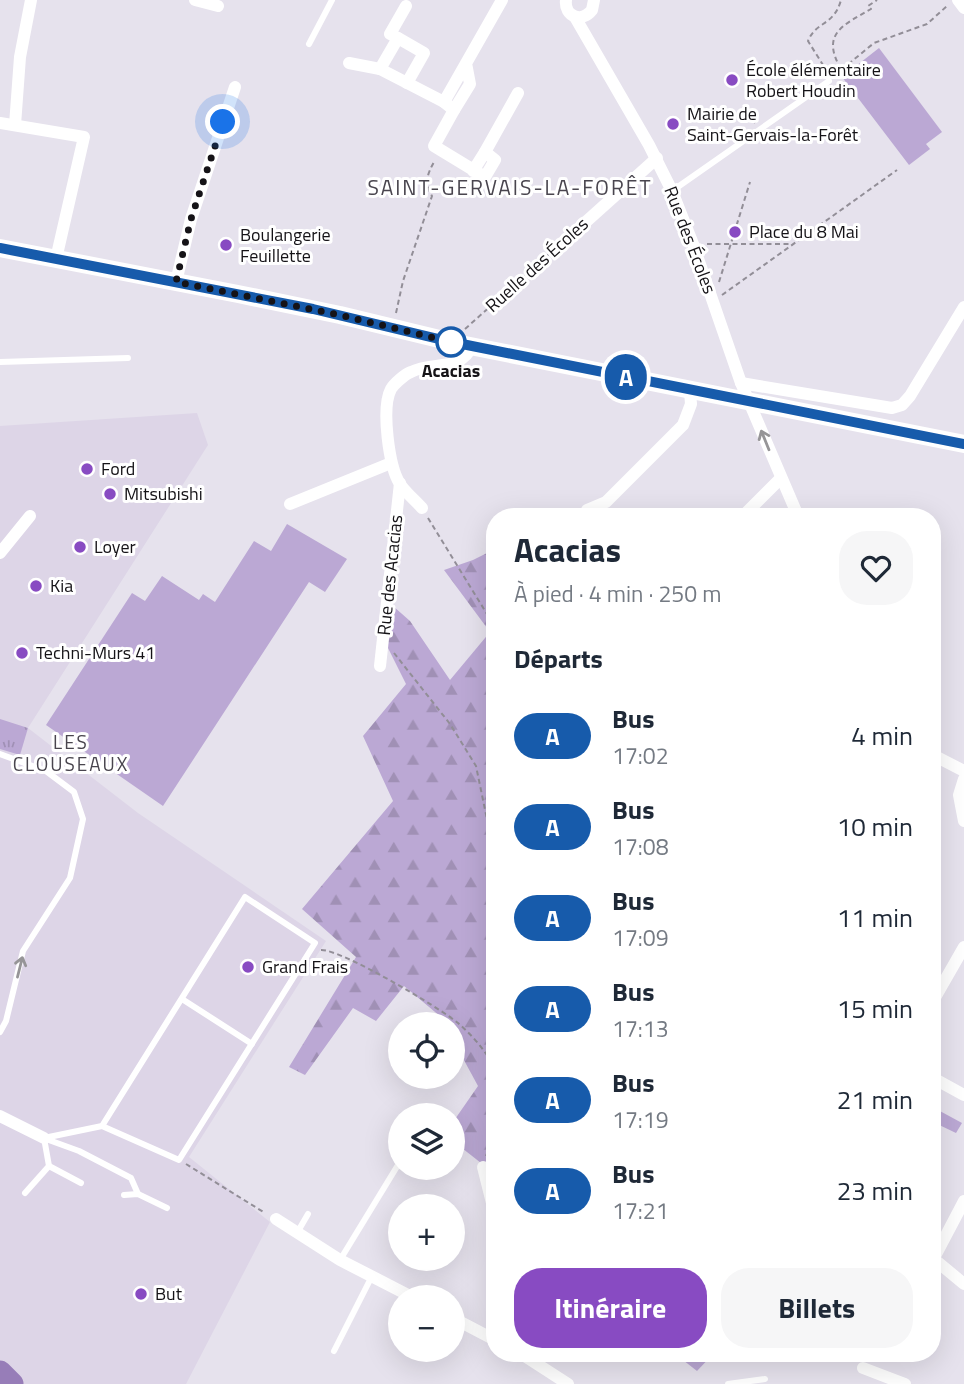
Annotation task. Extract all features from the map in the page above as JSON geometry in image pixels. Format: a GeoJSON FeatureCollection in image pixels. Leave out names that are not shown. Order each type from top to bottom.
{"type":"FeatureCollection","features":[{"type":"Feature","properties":{"kind":"highway"},"geometry":{"type":"LineString","coordinates":[[0,1372],[12,1384]]}},
{"type":"Feature","properties":{"kind":"main road"},"geometry":{"type":"LineString","coordinates":[[0,248],[340,315],[447,341],[691,391],[964,444]]}},
{"type":"Feature","properties":{"kind":"street"},"geometry":{"type":"LineString","coordinates":[[15,125],[20,57],[31,0]]}},
{"type":"Feature","properties":{"kind":"street"},"geometry":{"type":"LineString","coordinates":[[195,0],[218,6]]}},
{"type":"Feature","properties":{"kind":"street"},"geometry":{"type":"LineString","coordinates":[[502,0],[466,64],[434,146],[485,177],[495,160],[485,152],[518,93]]}},
{"type":"Feature","properties":{"kind":"street","name":"Rue des Écoles"},"geometry":{"type":"LineString","coordinates":[[564,2],[657,158],[693,244],[741,383],[794,508]]}},
{"type":"Feature","properties":{"kind":"street"},"geometry":{"type":"LineString","coordinates":[[954,2],[964,8]]}},
{"type":"Feature","properties":{"kind":"street"},"geometry":{"type":"LineString","coordinates":[[575,17],[594,5]]}},
{"type":"Feature","properties":{"kind":"street","name":"Rue des Écoles"},"geometry":{"type":"LineString","coordinates":[[593,50],[594,5]]}},
{"type":"Feature","properties":{"kind":"street"},"geometry":{"type":"LineString","coordinates":[[406,6],[390,34],[424,53],[407,83]]}},
{"type":"Feature","properties":{"kind":"street"},"geometry":{"type":"LineString","coordinates":[[380,69],[398,38]]}},
{"type":"Feature","properties":{"kind":"street"},"geometry":{"type":"LineString","coordinates":[[349,63],[380,69],[449,106]]}},
{"type":"Feature","properties":{"kind":"street"},"geometry":{"type":"LineString","coordinates":[[176,282],[191,219],[235,87]]}},
{"type":"Feature","properties":{"kind":"street"},"geometry":{"type":"LineString","coordinates":[[0,123],[84,137],[56,259]]}},
{"type":"Feature","properties":{"kind":"street","name":"Ruelle des Écoles"},"geometry":{"type":"LineString","coordinates":[[569,237],[657,158]]}},
{"type":"Feature","properties":{"kind":"street"},"geometry":{"type":"LineString","coordinates":[[741,383],[892,408],[902,405],[911,396],[964,307]]}},
{"type":"Feature","properties":{"kind":"street","name":"Rue des Acacias"},"geometry":{"type":"LineString","coordinates":[[422,508],[400,483],[391,463],[386,410],[391,388],[411,371],[455,363],[468,354],[472,346]]}},
{"type":"Feature","properties":{"kind":"street"},"geometry":{"type":"LineString","coordinates":[[592,508],[606,502],[683,425],[688,416],[691,391]]}},
{"type":"Feature","properties":{"kind":"street"},"geometry":{"type":"LineString","coordinates":[[290,504],[391,463]]}},
{"type":"Feature","properties":{"kind":"street"},"geometry":{"type":"LineString","coordinates":[[751,508],[781,478]]}},
{"type":"Feature","properties":{"kind":"street","name":"Rue des Acacias"},"geometry":{"type":"LineString","coordinates":[[380,666],[400,483]]}},
{"type":"Feature","properties":{"kind":"street"},"geometry":{"type":"LineString","coordinates":[[0,554],[30,516]]}},
{"type":"Feature","properties":{"kind":"street"},"geometry":{"type":"LineString","coordinates":[[941,759],[964,771]]}},
{"type":"Feature","properties":{"kind":"street"},"geometry":{"type":"LineString","coordinates":[[964,779],[959,795],[964,821]]}},
{"type":"Feature","properties":{"kind":"street"},"geometry":{"type":"LineString","coordinates":[[941,987],[964,947]]}},
{"type":"Feature","properties":{"kind":"street"},"geometry":{"type":"LineString","coordinates":[[941,1083],[964,1096]]}},
{"type":"Feature","properties":{"kind":"street"},"geometry":{"type":"LineString","coordinates":[[0,1116],[44,1138]]}},
{"type":"Feature","properties":{"kind":"street"},"geometry":{"type":"LineString","coordinates":[[483,1167],[486,1179]]}},
{"type":"Feature","properties":{"kind":"street"},"geometry":{"type":"LineString","coordinates":[[941,1245],[964,1201]]}},
{"type":"Feature","properties":{"kind":"street"},"geometry":{"type":"LineString","coordinates":[[276,1219],[340,1260],[389,1285]]}},
{"type":"Feature","properties":{"kind":"street"},"geometry":{"type":"LineString","coordinates":[[941,1266],[964,1284]]}},
{"type":"Feature","properties":{"kind":"street"},"geometry":{"type":"LineString","coordinates":[[465,1324],[486,1335]]}},
{"type":"Feature","properties":{"kind":"street"},"geometry":{"type":"LineString","coordinates":[[535,1362],[568,1384]]}},
{"type":"Feature","properties":{"kind":"street"},"geometry":{"type":"LineString","coordinates":[[863,1368],[905,1384]]}},
{"type":"Feature","properties":{"kind":"lane"},"geometry":{"type":"LineString","coordinates":[[309,44],[332,0]]}},
{"type":"Feature","properties":{"kind":"lane"},"geometry":{"type":"LineString","coordinates":[[672,191],[830,79]]}},
{"type":"Feature","properties":{"kind":"lane"},"geometry":{"type":"LineString","coordinates":[[0,362],[128,358]]}},
{"type":"Feature","properties":{"kind":"lane"},"geometry":{"type":"LineString","coordinates":[[0,754],[46,771],[74,792],[83,819],[70,878],[23,951],[6,1021],[0,1032]]}},
{"type":"Feature","properties":{"kind":"lane"},"geometry":{"type":"LineString","coordinates":[[44,1138],[102,1126],[179,1160],[315,943],[245,897],[102,1126]]}},
{"type":"Feature","properties":{"kind":"lane"},"geometry":{"type":"LineString","coordinates":[[182,999],[252,1044]]}},
{"type":"Feature","properties":{"kind":"lane"},"geometry":{"type":"LineString","coordinates":[[25,1193],[48,1166],[44,1138]]}},
{"type":"Feature","properties":{"kind":"lane"},"geometry":{"type":"LineString","coordinates":[[44,1138],[79,1151],[131,1178],[138,1194]]}},
{"type":"Feature","properties":{"kind":"lane"},"geometry":{"type":"LineString","coordinates":[[48,1166],[80,1183]]}},
{"type":"Feature","properties":{"kind":"lane"},"geometry":{"type":"LineString","coordinates":[[340,1260],[389,1180]]}},
{"type":"Feature","properties":{"kind":"lane"},"geometry":{"type":"LineString","coordinates":[[124,1195],[138,1194],[167,1208]]}},
{"type":"Feature","properties":{"kind":"lane"},"geometry":{"type":"LineString","coordinates":[[297,1233],[308,1214]]}},
{"type":"Feature","properties":{"kind":"lane"},"geometry":{"type":"LineString","coordinates":[[334,1351],[372,1276]]}},
{"type":"Feature","properties":{"kind":"lane"},"geometry":{"type":"LineString","coordinates":[[728,1384],[765,1379]]}},
{"type":"Feature","properties":{"kind":"path"},"geometry":{"type":"LineString","coordinates":[[830,79],[808,41],[811,33],[837,14],[841,0]]}},
{"type":"Feature","properties":{"kind":"path"},"geometry":{"type":"LineString","coordinates":[[864,0],[871,9],[839,28],[835,34],[833,49],[842,69],[874,43],[927,24],[954,2]]}},
{"type":"Feature","properties":{"kind":"path"},"geometry":{"type":"LineString","coordinates":[[868,6],[877,0]]}},
{"type":"Feature","properties":{"kind":"path"},"geometry":{"type":"LineString","coordinates":[[743,106],[759,130]]}},
{"type":"Feature","properties":{"kind":"path"},"geometry":{"type":"LineString","coordinates":[[394,323],[403,281],[432,196],[426,176],[440,150]]}},
{"type":"Feature","properties":{"kind":"path"},"geometry":{"type":"LineString","coordinates":[[713,302],[897,170]]}},
{"type":"Feature","properties":{"kind":"path"},"geometry":{"type":"LineString","coordinates":[[713,302],[750,182]]}},
{"type":"Feature","properties":{"kind":"path","name":"Ruelle des Écoles"},"geometry":{"type":"LineString","coordinates":[[447,341],[458,336],[569,237]]}},
{"type":"Feature","properties":{"kind":"path"},"geometry":{"type":"LineString","coordinates":[[693,244],[793,244]]}},
{"type":"Feature","properties":{"kind":"path"},"geometry":{"type":"LineString","coordinates":[[422,508],[486,613]]}},
{"type":"Feature","properties":{"kind":"path"},"geometry":{"type":"LineString","coordinates":[[383,640],[450,724],[475,766],[486,817]]}},
{"type":"Feature","properties":{"kind":"path"},"geometry":{"type":"LineString","coordinates":[[320,950],[325,949],[345,956],[384,976],[457,1022],[486,1054]]}},
{"type":"Feature","properties":{"kind":"path"},"geometry":{"type":"LineString","coordinates":[[483,1167],[486,1158]]}},
{"type":"Feature","properties":{"kind":"path"},"geometry":{"type":"LineString","coordinates":[[179,1160],[276,1219]]}},
{"type":"Feature","properties":{"kind":"shaded area"},"geometry":{"type":"Polygon","coordinates":[[[197,413],[208,445],[28,728],[138,813],[326,941],[189,1157],[270,1222],[186,1384],[0,1384],[0,426],[197,413]]]}},
{"type":"Feature","properties":{"kind":"green space"},"geometry":{"type":"Polygon","coordinates":[[[879,48],[942,132],[926,144],[930,149],[909,165],[842,77],[879,48]]]}},
{"type":"Feature","properties":{"kind":"green space"},"geometry":{"type":"Polygon","coordinates":[[[287,524],[347,559],[325,592],[309,582],[163,806],[46,725],[132,593],[145,601],[162,576],[199,600],[203,594],[215,602],[254,541],[271,551],[287,524]]]}},
{"type":"Feature","properties":{"kind":"green space"},"geometry":{"type":"Polygon","coordinates":[[[486,554],[486,627],[444,570],[486,554]]]}},
{"type":"Feature","properties":{"kind":"green space"},"geometry":{"type":"Polygon","coordinates":[[[393,606],[410,621],[450,680],[486,637],[486,1167],[465,1150],[465,1105],[478,1086],[465,1062],[465,1012],[435,1012],[404,986],[376,1021],[353,1008],[305,1075],[289,1067],[356,957],[302,909],[393,801],[363,736],[406,684],[379,630],[393,606]]]}},
{"type":"Feature","properties":{"kind":"green space"},"geometry":{"type":"Polygon","coordinates":[[[0,719],[28,728],[20,755],[0,749],[0,719]]]}},
{"type":"Feature","properties":{"kind":"green space"},"geometry":{"type":"Polygon","coordinates":[[[941,1112],[962,1123],[956,1133],[941,1126],[941,1112]]]}},
{"type":"Feature","properties":{"kind":"green space"},"geometry":{"type":"Polygon","coordinates":[[[686,1362],[706,1362],[697,1371],[686,1362]]]}},
{"type":"Feature","properties":{"kind":"bus line","name":"A"},"geometry":{"type":"LineString","coordinates":[[0,248],[313,309],[447,341],[964,444]]}},
{"type":"Feature","properties":{"kind":"place","name":"École élémentaire Robert Houdin"},"geometry":{"type":"Point","coordinates":[732,80]}},
{"type":"Feature","properties":{"kind":"place","name":"Mairie de Saint-Gervais-la-Forêt"},"geometry":{"type":"Point","coordinates":[673,124]}},
{"type":"Feature","properties":{"kind":"place","name":"Place du 8 Mai"},"geometry":{"type":"Point","coordinates":[735,232]}},
{"type":"Feature","properties":{"kind":"place","name":"Boulangerie Feuillette"},"geometry":{"type":"Point","coordinates":[226,245]}},
{"type":"Feature","properties":{"kind":"place","name":"Acacias"},"geometry":{"type":"Point","coordinates":[451,342]}},
{"type":"Feature","properties":{"kind":"place","name":"Ford"},"geometry":{"type":"Point","coordinates":[87,469]}},
{"type":"Feature","properties":{"kind":"place","name":"Mitsubishi"},"geometry":{"type":"Point","coordinates":[110,494]}},
{"type":"Feature","properties":{"kind":"place","name":"Loyer"},"geometry":{"type":"Point","coordinates":[80,547]}},
{"type":"Feature","properties":{"kind":"place","name":"Kia"},"geometry":{"type":"Point","coordinates":[36,586]}},
{"type":"Feature","properties":{"kind":"place","name":"Techni-Murs 41"},"geometry":{"type":"Point","coordinates":[22,653]}},
{"type":"Feature","properties":{"kind":"place","name":"Grand Frais"},"geometry":{"type":"Point","coordinates":[248,967]}},
{"type":"Feature","properties":{"kind":"place","name":"But"},"geometry":{"type":"Point","coordinates":[141,1294]}},
{"type":"Feature","properties":{"kind":"district","name":"SAINT-GERVAIS-LA-FORÊT"},"geometry":{"type":"Point","coordinates":[510,188]}},
{"type":"Feature","properties":{"kind":"district","name":"LES CLOUSEAUX"},"geometry":{"type":"Point","coordinates":[71,753]}},
{"type":"Feature","properties":{"kind":"route"},"geometry":{"type":"LineString","coordinates":[[223,122],[191,219],[176,282],[340,315],[451,342]]}}]}
